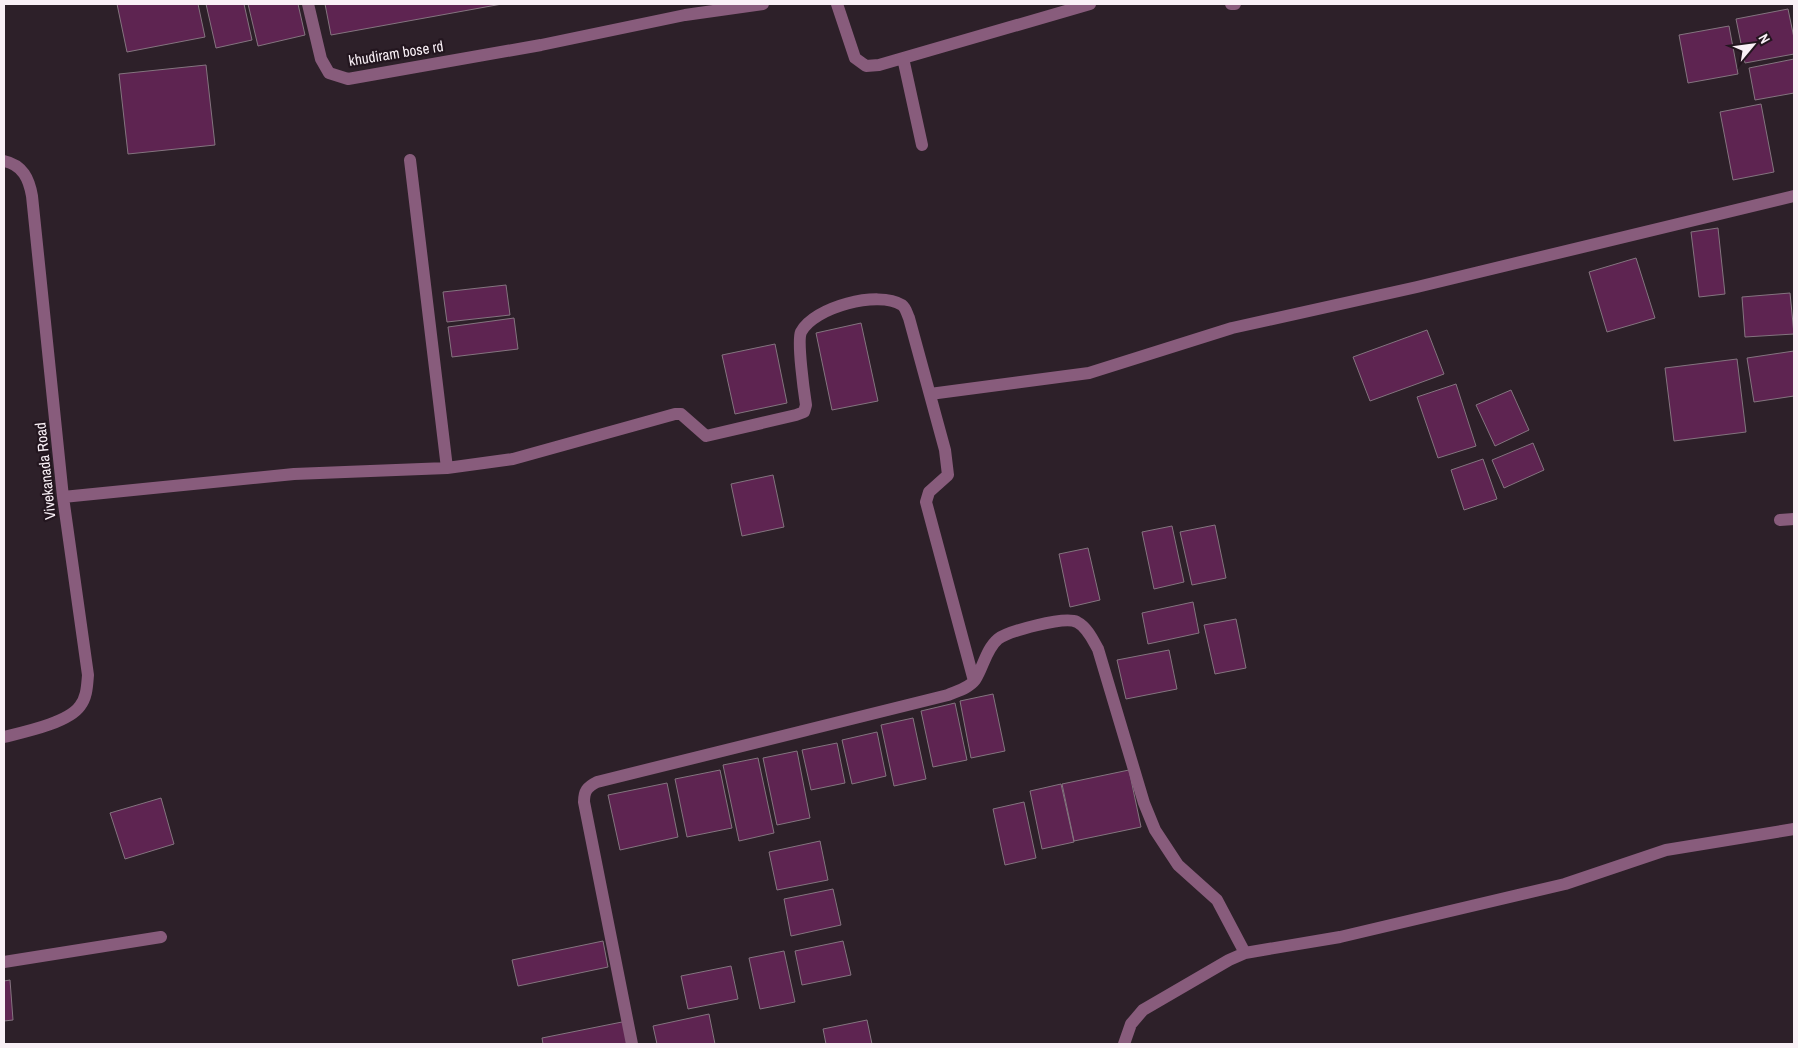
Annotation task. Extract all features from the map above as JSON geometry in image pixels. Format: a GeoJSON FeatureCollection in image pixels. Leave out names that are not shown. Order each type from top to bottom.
{"type":"FeatureCollection","features":[{"type":"Feature","properties":{"kind":"street","name":"khudiram bose rd"},"geometry":{"type":"LineString","coordinates":[[308,4],[321,59],[329,73],[348,78],[541,45],[685,15],[763,4]]}},
{"type":"Feature","properties":{"kind":"street"},"geometry":{"type":"LineString","coordinates":[[838,4],[855,58],[866,66],[879,66],[1090,4]]}},
{"type":"Feature","properties":{"kind":"street"},"geometry":{"type":"LineString","coordinates":[[902,58],[922,145]]}},
{"type":"Feature","properties":{"kind":"street"},"geometry":{"type":"LineString","coordinates":[[410,160],[447,468]]}},
{"type":"Feature","properties":{"kind":"street","name":"Vivekanada Road"},"geometry":{"type":"LineString","coordinates":[[4,161],[20,168],[26,176],[32,196],[63,497],[88,675],[86,693],[80,707],[62,719],[4,737]]}},
{"type":"Feature","properties":{"kind":"street"},"geometry":{"type":"LineString","coordinates":[[930,394],[1089,373],[1232,328],[1417,287],[1794,196]]}},
{"type":"Feature","properties":{"kind":"street"},"geometry":{"type":"LineString","coordinates":[[63,497],[294,474],[447,468],[513,458],[675,414],[682,414],[701,434],[706,436],[796,415],[804,412],[806,405],[800,335],[807,322],[842,305],[881,298],[904,306],[930,394],[949,471],[945,480],[926,496],[928,515],[974,681]]}},
{"type":"Feature","properties":{"kind":"street"},"geometry":{"type":"LineString","coordinates":[[1780,520],[1794,519]]}},
{"type":"Feature","properties":{"kind":"street"},"geometry":{"type":"LineString","coordinates":[[632,1044],[584,802],[584,793],[589,786],[597,782],[948,695],[965,688],[974,681],[986,656],[997,640],[1015,632],[1065,621],[1076,622],[1084,628],[1098,649],[1144,803],[1155,830],[1178,865],[1217,900],[1245,953]]}},
{"type":"Feature","properties":{"kind":"street"},"geometry":{"type":"LineString","coordinates":[[1124,1044],[1131,1024],[1143,1010],[1229,960],[1245,953],[1340,937],[1565,884],[1666,850],[1794,829]]}},
{"type":"Feature","properties":{"kind":"street"},"geometry":{"type":"LineString","coordinates":[[4,962],[161,937]]}},
{"type":"Feature","properties":{"kind":"building"},"geometry":{"type":"Polygon","coordinates":[[[117,4],[198,4],[205,37],[127,52],[117,4]]]}},
{"type":"Feature","properties":{"kind":"building"},"geometry":{"type":"Polygon","coordinates":[[[206,4],[244,4],[252,40],[216,48],[206,4]]]}},
{"type":"Feature","properties":{"kind":"building"},"geometry":{"type":"Polygon","coordinates":[[[248,4],[298,4],[305,35],[258,46],[248,4]]]}},
{"type":"Feature","properties":{"kind":"building"},"geometry":{"type":"Polygon","coordinates":[[[325,4],[502,4],[331,35],[325,4]]]}},
{"type":"Feature","properties":{"kind":"building"},"geometry":{"type":"Polygon","coordinates":[[[1788,9],[1794,38],[1794,54],[1745,63],[1736,19],[1788,9]]]}},
{"type":"Feature","properties":{"kind":"building"},"geometry":{"type":"Polygon","coordinates":[[[1729,26],[1738,74],[1688,83],[1679,35],[1729,26]]]}},
{"type":"Feature","properties":{"kind":"building"},"geometry":{"type":"Polygon","coordinates":[[[1794,59],[1794,93],[1755,100],[1749,68],[1794,59]]]}},
{"type":"Feature","properties":{"kind":"building"},"geometry":{"type":"Polygon","coordinates":[[[206,65],[215,145],[128,154],[119,74],[206,65]]]}},
{"type":"Feature","properties":{"kind":"building"},"geometry":{"type":"Polygon","coordinates":[[[1761,104],[1774,172],[1733,180],[1720,112],[1761,104]]]}},
{"type":"Feature","properties":{"kind":"building"},"geometry":{"type":"Polygon","coordinates":[[[1718,228],[1725,294],[1699,297],[1691,232],[1718,228]]]}},
{"type":"Feature","properties":{"kind":"building"},"geometry":{"type":"Polygon","coordinates":[[[1636,258],[1655,318],[1607,332],[1589,272],[1636,258]]]}},
{"type":"Feature","properties":{"kind":"building"},"geometry":{"type":"Polygon","coordinates":[[[506,285],[510,315],[447,322],[443,292],[506,285]]]}},
{"type":"Feature","properties":{"kind":"building"},"geometry":{"type":"Polygon","coordinates":[[[1790,293],[1794,334],[1745,337],[1742,297],[1790,293]]]}},
{"type":"Feature","properties":{"kind":"building"},"geometry":{"type":"Polygon","coordinates":[[[514,318],[518,349],[452,357],[448,327],[514,318]]]}},
{"type":"Feature","properties":{"kind":"building"},"geometry":{"type":"Polygon","coordinates":[[[861,323],[878,401],[832,410],[816,333],[861,323]]]}},
{"type":"Feature","properties":{"kind":"building"},"geometry":{"type":"Polygon","coordinates":[[[1427,330],[1444,374],[1370,401],[1353,357],[1427,330]]]}},
{"type":"Feature","properties":{"kind":"building"},"geometry":{"type":"Polygon","coordinates":[[[775,344],[787,403],[735,414],[722,355],[775,344]]]}},
{"type":"Feature","properties":{"kind":"building"},"geometry":{"type":"Polygon","coordinates":[[[1794,351],[1794,396],[1754,402],[1747,358],[1794,351]]]}},
{"type":"Feature","properties":{"kind":"building"},"geometry":{"type":"Polygon","coordinates":[[[1737,359],[1746,432],[1674,441],[1665,368],[1737,359]]]}},
{"type":"Feature","properties":{"kind":"building"},"geometry":{"type":"Polygon","coordinates":[[[1456,384],[1476,446],[1438,458],[1417,397],[1456,384]]]}},
{"type":"Feature","properties":{"kind":"building"},"geometry":{"type":"Polygon","coordinates":[[[1511,390],[1529,430],[1495,446],[1476,405],[1511,390]]]}},
{"type":"Feature","properties":{"kind":"building"},"geometry":{"type":"Polygon","coordinates":[[[1533,443],[1544,470],[1504,488],[1492,460],[1533,443]]]}},
{"type":"Feature","properties":{"kind":"building"},"geometry":{"type":"Polygon","coordinates":[[[1483,459],[1497,499],[1464,510],[1451,470],[1483,459]]]}},
{"type":"Feature","properties":{"kind":"building"},"geometry":{"type":"Polygon","coordinates":[[[773,475],[784,527],[742,536],[731,484],[773,475]]]}},
{"type":"Feature","properties":{"kind":"building"},"geometry":{"type":"Polygon","coordinates":[[[1215,525],[1226,578],[1192,585],[1180,532],[1215,525]]]}},
{"type":"Feature","properties":{"kind":"building"},"geometry":{"type":"Polygon","coordinates":[[[1172,526],[1184,582],[1154,589],[1142,532],[1172,526]]]}},
{"type":"Feature","properties":{"kind":"building"},"geometry":{"type":"Polygon","coordinates":[[[1088,548],[1100,600],[1070,607],[1059,554],[1088,548]]]}},
{"type":"Feature","properties":{"kind":"building"},"geometry":{"type":"Polygon","coordinates":[[[1193,602],[1199,633],[1148,644],[1142,613],[1193,602]]]}},
{"type":"Feature","properties":{"kind":"building"},"geometry":{"type":"Polygon","coordinates":[[[1236,619],[1246,668],[1215,674],[1204,625],[1236,619]]]}},
{"type":"Feature","properties":{"kind":"building"},"geometry":{"type":"Polygon","coordinates":[[[1169,650],[1177,689],[1126,699],[1117,660],[1169,650]]]}},
{"type":"Feature","properties":{"kind":"building"},"geometry":{"type":"Polygon","coordinates":[[[993,694],[1005,751],[971,758],[960,701],[993,694]]]}},
{"type":"Feature","properties":{"kind":"building"},"geometry":{"type":"Polygon","coordinates":[[[955,703],[967,760],[933,767],[921,711],[955,703]]]}},
{"type":"Feature","properties":{"kind":"building"},"geometry":{"type":"Polygon","coordinates":[[[913,718],[926,779],[894,786],[881,725],[913,718]]]}},
{"type":"Feature","properties":{"kind":"building"},"geometry":{"type":"Polygon","coordinates":[[[877,732],[886,776],[852,784],[842,740],[877,732]]]}},
{"type":"Feature","properties":{"kind":"building"},"geometry":{"type":"Polygon","coordinates":[[[837,743],[845,783],[811,790],[802,750],[837,743]]]}},
{"type":"Feature","properties":{"kind":"building"},"geometry":{"type":"Polygon","coordinates":[[[797,751],[810,818],[777,825],[763,758],[797,751]]]}},
{"type":"Feature","properties":{"kind":"building"},"geometry":{"type":"Polygon","coordinates":[[[758,758],[774,833],[739,841],[723,765],[758,758]]]}},
{"type":"Feature","properties":{"kind":"building"},"geometry":{"type":"Polygon","coordinates":[[[720,770],[732,828],[687,837],[675,779],[720,770]]]}},
{"type":"Feature","properties":{"kind":"building"},"geometry":{"type":"Polygon","coordinates":[[[1129,770],[1141,827],[1074,841],[1062,784],[1129,770]]]}},
{"type":"Feature","properties":{"kind":"building"},"geometry":{"type":"Polygon","coordinates":[[[667,783],[678,837],[620,850],[608,795],[667,783]]]}},
{"type":"Feature","properties":{"kind":"building"},"geometry":{"type":"Polygon","coordinates":[[[1061,784],[1074,842],[1042,849],[1030,791],[1061,784]]]}},
{"type":"Feature","properties":{"kind":"building"},"geometry":{"type":"Polygon","coordinates":[[[161,798],[174,844],[125,859],[110,813],[161,798]]]}},
{"type":"Feature","properties":{"kind":"building"},"geometry":{"type":"Polygon","coordinates":[[[1024,802],[1036,858],[1005,865],[993,809],[1024,802]]]}},
{"type":"Feature","properties":{"kind":"building"},"geometry":{"type":"Polygon","coordinates":[[[820,841],[828,880],[777,890],[769,852],[820,841]]]}},
{"type":"Feature","properties":{"kind":"building"},"geometry":{"type":"Polygon","coordinates":[[[833,889],[841,925],[791,936],[784,899],[833,889]]]}},
{"type":"Feature","properties":{"kind":"building"},"geometry":{"type":"Polygon","coordinates":[[[603,941],[608,967],[518,986],[512,960],[603,941]]]}},
{"type":"Feature","properties":{"kind":"building"},"geometry":{"type":"Polygon","coordinates":[[[843,941],[851,975],[802,985],[795,951],[843,941]]]}},
{"type":"Feature","properties":{"kind":"building"},"geometry":{"type":"Polygon","coordinates":[[[784,951],[795,1002],[760,1009],[749,958],[784,951]]]}},
{"type":"Feature","properties":{"kind":"building"},"geometry":{"type":"Polygon","coordinates":[[[731,966],[738,999],[688,1009],[681,976],[731,966]]]}},
{"type":"Feature","properties":{"kind":"building"},"geometry":{"type":"Polygon","coordinates":[[[10,980],[13,1020],[4,1021],[4,981],[10,980]]]}},
{"type":"Feature","properties":{"kind":"building"},"geometry":{"type":"Polygon","coordinates":[[[709,1014],[715,1044],[657,1044],[653,1026],[709,1014]]]}},
{"type":"Feature","properties":{"kind":"building"},"geometry":{"type":"Polygon","coordinates":[[[867,1020],[872,1044],[826,1044],[823,1029],[867,1020]]]}},
{"type":"Feature","properties":{"kind":"building"},"geometry":{"type":"Polygon","coordinates":[[[627,1021],[632,1044],[543,1044],[542,1038],[627,1021]]]}}]}
